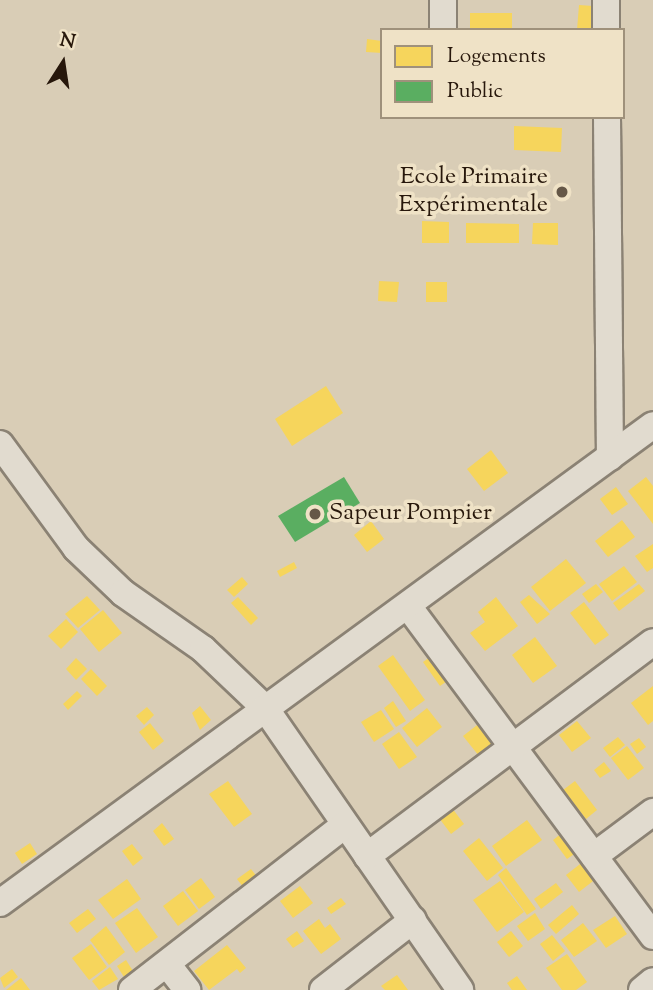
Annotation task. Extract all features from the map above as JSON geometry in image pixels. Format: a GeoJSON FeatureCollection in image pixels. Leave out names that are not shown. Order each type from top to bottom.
{"type":"FeatureCollection","features":[{"type":"Feature","properties":{"kind":"street"},"geometry":{"type":"LineString","coordinates":[[443,0],[443,28]]}},
{"type":"Feature","properties":{"kind":"street"},"geometry":{"type":"LineString","coordinates":[[606,0],[606,28]]}},
{"type":"Feature","properties":{"kind":"street"},"geometry":{"type":"LineString","coordinates":[[607,119],[610,457]]}},
{"type":"Feature","properties":{"kind":"street"},"geometry":{"type":"LineString","coordinates":[[0,903],[653,425]]}},
{"type":"Feature","properties":{"kind":"street"},"geometry":{"type":"LineString","coordinates":[[0,444],[76,548],[123,593],[203,649],[265,708],[460,990]]}},
{"type":"Feature","properties":{"kind":"street"},"geometry":{"type":"LineString","coordinates":[[408,606],[653,936]]}},
{"type":"Feature","properties":{"kind":"street"},"geometry":{"type":"LineString","coordinates":[[366,856],[653,642]]}},
{"type":"Feature","properties":{"kind":"street"},"geometry":{"type":"LineString","coordinates":[[594,856],[653,812]]}},
{"type":"Feature","properties":{"kind":"street"},"geometry":{"type":"LineString","coordinates":[[132,990],[345,825]]}},
{"type":"Feature","properties":{"kind":"street"},"geometry":{"type":"LineString","coordinates":[[323,990],[413,920]]}},
{"type":"Feature","properties":{"kind":"street"},"geometry":{"type":"LineString","coordinates":[[167,964],[187,990]]}},
{"type":"Feature","properties":{"kind":"street"},"geometry":{"type":"LineString","coordinates":[[642,990],[653,981]]}},
{"type":"Feature","properties":{"kind":"building: Logements"},"geometry":{"type":"Polygon","coordinates":[[[579,5],[593,6],[591,28],[577,28],[579,5]]]}},
{"type":"Feature","properties":{"kind":"building: Logements"},"geometry":{"type":"Polygon","coordinates":[[[470,13],[512,13],[512,28],[470,28],[470,13]]]}},
{"type":"Feature","properties":{"kind":"building: Logements"},"geometry":{"type":"Polygon","coordinates":[[[367,39],[380,41],[380,53],[366,52],[367,39]]]}},
{"type":"Feature","properties":{"kind":"building: Logements"},"geometry":{"type":"Polygon","coordinates":[[[514,126],[562,128],[561,152],[514,150],[514,126]]]}},
{"type":"Feature","properties":{"kind":"building: Logements"},"geometry":{"type":"Polygon","coordinates":[[[422,221],[449,222],[449,243],[422,243],[422,221]]]}},
{"type":"Feature","properties":{"kind":"building: Logements"},"geometry":{"type":"Polygon","coordinates":[[[466,223],[519,224],[519,243],[466,243],[466,223]]]}},
{"type":"Feature","properties":{"kind":"building: Logements"},"geometry":{"type":"Polygon","coordinates":[[[533,223],[558,223],[558,245],[532,244],[533,223]]]}},
{"type":"Feature","properties":{"kind":"building: Logements"},"geometry":{"type":"Polygon","coordinates":[[[379,281],[399,282],[397,302],[378,301],[379,281]]]}},
{"type":"Feature","properties":{"kind":"building: Logements"},"geometry":{"type":"Polygon","coordinates":[[[426,282],[447,282],[447,302],[426,302],[426,282]]]}},
{"type":"Feature","properties":{"kind":"building: Logements"},"geometry":{"type":"Polygon","coordinates":[[[326,386],[343,413],[292,446],[275,419],[326,386]]]}},
{"type":"Feature","properties":{"kind":"building: Logements"},"geometry":{"type":"Polygon","coordinates":[[[491,450],[508,473],[484,491],[467,469],[491,450]]]}},
{"type":"Feature","properties":{"kind":"building: Logements"},"geometry":{"type":"Polygon","coordinates":[[[646,477],[653,486],[653,524],[628,491],[646,477]]]}},
{"type":"Feature","properties":{"kind":"building: Logements"},"geometry":{"type":"Polygon","coordinates":[[[616,487],[628,504],[612,515],[600,499],[616,487]]]}},
{"type":"Feature","properties":{"kind":"building: Logements"},"geometry":{"type":"Polygon","coordinates":[[[622,520],[635,537],[608,557],[595,541],[622,520]]]}},
{"type":"Feature","properties":{"kind":"building: Logements"},"geometry":{"type":"Polygon","coordinates":[[[371,521],[384,539],[367,552],[354,535],[371,521]]]}},
{"type":"Feature","properties":{"kind":"building: Logements"},"geometry":{"type":"Polygon","coordinates":[[[653,544],[653,568],[647,572],[635,556],[653,544]]]}},
{"type":"Feature","properties":{"kind":"building: Logements"},"geometry":{"type":"Polygon","coordinates":[[[566,559],[586,583],[550,611],[531,587],[566,559]]]}},
{"type":"Feature","properties":{"kind":"building: Logements"},"geometry":{"type":"Polygon","coordinates":[[[294,562],[297,568],[280,577],[277,571],[294,562]]]}},
{"type":"Feature","properties":{"kind":"building: Logements"},"geometry":{"type":"Polygon","coordinates":[[[624,566],[637,582],[612,601],[599,584],[624,566]]]}},
{"type":"Feature","properties":{"kind":"building: Logements"},"geometry":{"type":"Polygon","coordinates":[[[242,577],[248,584],[234,597],[227,590],[242,577]]]}},
{"type":"Feature","properties":{"kind":"building: Logements"},"geometry":{"type":"Polygon","coordinates":[[[596,584],[603,592],[589,603],[582,594],[596,584]]]}},
{"type":"Feature","properties":{"kind":"building: Logements"},"geometry":{"type":"Polygon","coordinates":[[[639,584],[645,591],[619,611],[613,603],[639,584]]]}},
{"type":"Feature","properties":{"kind":"building: Logements"},"geometry":{"type":"Polygon","coordinates":[[[529,595],[550,614],[537,624],[520,602],[529,595]]]}},
{"type":"Feature","properties":{"kind":"building: Logements"},"geometry":{"type":"Polygon","coordinates":[[[87,596],[100,610],[78,628],[65,614],[87,596]]]}},
{"type":"Feature","properties":{"kind":"building: Logements"},"geometry":{"type":"Polygon","coordinates":[[[238,597],[258,618],[251,625],[231,603],[238,597]]]}},
{"type":"Feature","properties":{"kind":"building: Logements"},"geometry":{"type":"Polygon","coordinates":[[[496,597],[518,626],[485,651],[470,633],[485,622],[478,612],[496,597]]]}},
{"type":"Feature","properties":{"kind":"building: Logements"},"geometry":{"type":"Polygon","coordinates":[[[584,602],[609,635],[595,645],[570,613],[584,602]]]}},
{"type":"Feature","properties":{"kind":"building: Logements"},"geometry":{"type":"Polygon","coordinates":[[[103,610],[122,633],[99,652],[80,629],[103,610]]]}},
{"type":"Feature","properties":{"kind":"building: Logements"},"geometry":{"type":"Polygon","coordinates":[[[66,619],[78,632],[61,649],[48,636],[66,619]]]}},
{"type":"Feature","properties":{"kind":"building: Logements"},"geometry":{"type":"Polygon","coordinates":[[[535,637],[557,666],[533,683],[512,655],[535,637]]]}},
{"type":"Feature","properties":{"kind":"building: Logements"},"geometry":{"type":"Polygon","coordinates":[[[393,655],[425,700],[410,711],[378,666],[393,655]]]}},
{"type":"Feature","properties":{"kind":"building: Logements"},"geometry":{"type":"Polygon","coordinates":[[[433,655],[450,679],[440,686],[423,662],[433,655]]]}},
{"type":"Feature","properties":{"kind":"building: Logements"},"geometry":{"type":"Polygon","coordinates":[[[76,658],[87,669],[76,680],[66,669],[76,658]]]}},
{"type":"Feature","properties":{"kind":"building: Logements"},"geometry":{"type":"Polygon","coordinates":[[[91,669],[107,686],[97,696],[81,679],[91,669]]]}},
{"type":"Feature","properties":{"kind":"building: Logements"},"geometry":{"type":"Polygon","coordinates":[[[653,686],[653,721],[648,725],[631,703],[653,686]]]}},
{"type":"Feature","properties":{"kind":"building: Logements"},"geometry":{"type":"Polygon","coordinates":[[[77,691],[82,696],[68,710],[63,704],[77,691]]]}},
{"type":"Feature","properties":{"kind":"building: Logements"},"geometry":{"type":"Polygon","coordinates":[[[393,701],[406,721],[396,727],[384,708],[393,701]]]}},
{"type":"Feature","properties":{"kind":"building: Logements"},"geometry":{"type":"Polygon","coordinates":[[[200,706],[211,720],[200,730],[192,713],[200,706]]]}},
{"type":"Feature","properties":{"kind":"building: Logements"},"geometry":{"type":"Polygon","coordinates":[[[147,707],[154,715],[144,725],[136,716],[147,707]]]}},
{"type":"Feature","properties":{"kind":"building: Logements"},"geometry":{"type":"Polygon","coordinates":[[[427,708],[442,727],[417,747],[402,728],[427,708]]]}},
{"type":"Feature","properties":{"kind":"building: Logements"},"geometry":{"type":"Polygon","coordinates":[[[381,710],[394,729],[374,742],[361,722],[381,710]]]}},
{"type":"Feature","properties":{"kind":"building: Logements"},"geometry":{"type":"Polygon","coordinates":[[[577,721],[591,738],[572,752],[559,735],[577,721]]]}},
{"type":"Feature","properties":{"kind":"building: Logements"},"geometry":{"type":"Polygon","coordinates":[[[481,722],[496,742],[479,756],[463,736],[481,722]]]}},
{"type":"Feature","properties":{"kind":"building: Logements"},"geometry":{"type":"Polygon","coordinates":[[[150,723],[164,741],[153,750],[139,732],[150,723]]]}},
{"type":"Feature","properties":{"kind":"building: Logements"},"geometry":{"type":"Polygon","coordinates":[[[399,732],[417,757],[399,769],[382,744],[399,732]]]}},
{"type":"Feature","properties":{"kind":"building: Logements"},"geometry":{"type":"Polygon","coordinates":[[[618,737],[625,745],[610,757],[603,748],[618,737]]]}},
{"type":"Feature","properties":{"kind":"building: Logements"},"geometry":{"type":"Polygon","coordinates":[[[639,738],[646,747],[637,754],[630,744],[639,738]]]}},
{"type":"Feature","properties":{"kind":"building: Logements"},"geometry":{"type":"Polygon","coordinates":[[[627,746],[644,768],[628,780],[611,758],[627,746]]]}},
{"type":"Feature","properties":{"kind":"building: Logements"},"geometry":{"type":"Polygon","coordinates":[[[604,762],[611,771],[600,778],[594,770],[604,762]]]}},
{"type":"Feature","properties":{"kind":"building: Logements"},"geometry":{"type":"Polygon","coordinates":[[[228,781],[252,814],[234,827],[209,794],[228,781]]]}},
{"type":"Feature","properties":{"kind":"building: Logements"},"geometry":{"type":"Polygon","coordinates":[[[575,781],[597,810],[586,819],[563,790],[575,781]]]}},
{"type":"Feature","properties":{"kind":"building: Logements"},"geometry":{"type":"Polygon","coordinates":[[[452,808],[464,824],[451,834],[439,818],[452,808]]]}},
{"type":"Feature","properties":{"kind":"building: Logements"},"geometry":{"type":"Polygon","coordinates":[[[527,820],[542,840],[506,866],[492,846],[527,820]]]}},
{"type":"Feature","properties":{"kind":"building: Logements"},"geometry":{"type":"Polygon","coordinates":[[[162,823],[174,839],[164,846],[153,831],[162,823]]]}},
{"type":"Feature","properties":{"kind":"building: Logements"},"geometry":{"type":"Polygon","coordinates":[[[562,833],[577,852],[567,859],[553,840],[562,833]]]}},
{"type":"Feature","properties":{"kind":"building: Logements"},"geometry":{"type":"Polygon","coordinates":[[[479,838],[503,868],[487,881],[463,851],[479,838]]]}},
{"type":"Feature","properties":{"kind":"building: Logements"},"geometry":{"type":"Polygon","coordinates":[[[30,843],[37,854],[22,864],[15,853],[30,843]]]}},
{"type":"Feature","properties":{"kind":"building: Logements"},"geometry":{"type":"Polygon","coordinates":[[[132,844],[143,858],[133,866],[122,851],[132,844]]]}},
{"type":"Feature","properties":{"kind":"building: Logements"},"geometry":{"type":"Polygon","coordinates":[[[584,861],[597,878],[579,892],[566,875],[584,861]]]}},
{"type":"Feature","properties":{"kind":"building: Logements"},"geometry":{"type":"Polygon","coordinates":[[[506,868],[536,909],[527,915],[498,875],[506,868]]]}},
{"type":"Feature","properties":{"kind":"building: Logements"},"geometry":{"type":"Polygon","coordinates":[[[251,869],[258,878],[244,888],[237,879],[251,869]]]}},
{"type":"Feature","properties":{"kind":"building: Logements"},"geometry":{"type":"Polygon","coordinates":[[[201,878],[215,897],[199,909],[185,890],[201,878]]]}},
{"type":"Feature","properties":{"kind":"building: Logements"},"geometry":{"type":"Polygon","coordinates":[[[127,879],[141,899],[113,919],[98,900],[127,879]]]}},
{"type":"Feature","properties":{"kind":"building: Logements"},"geometry":{"type":"Polygon","coordinates":[[[500,881],[524,912],[497,932],[473,900],[500,881]]]}},
{"type":"Feature","properties":{"kind":"building: Logements"},"geometry":{"type":"Polygon","coordinates":[[[556,883],[563,892],[541,909],[534,899],[556,883]]]}},
{"type":"Feature","properties":{"kind":"building: Logements"},"geometry":{"type":"Polygon","coordinates":[[[300,886],[313,903],[293,918],[280,901],[300,886]]]}},
{"type":"Feature","properties":{"kind":"building: Logements"},"geometry":{"type":"Polygon","coordinates":[[[183,891],[198,911],[178,926],[163,906],[183,891]]]}},
{"type":"Feature","properties":{"kind":"building: Logements"},"geometry":{"type":"Polygon","coordinates":[[[341,898],[346,904],[331,914],[327,908],[341,898]]]}},
{"type":"Feature","properties":{"kind":"building: Logements"},"geometry":{"type":"Polygon","coordinates":[[[572,905],[579,914],[556,934],[548,925],[572,905]]]}},
{"type":"Feature","properties":{"kind":"building: Logements"},"geometry":{"type":"Polygon","coordinates":[[[137,908],[158,937],[136,953],[115,923],[137,908]]]}},
{"type":"Feature","properties":{"kind":"building: Logements"},"geometry":{"type":"Polygon","coordinates":[[[88,909],[96,919],[77,933],[69,923],[88,909]]]}},
{"type":"Feature","properties":{"kind":"building: Logements"},"geometry":{"type":"Polygon","coordinates":[[[535,913],[545,929],[528,941],[517,926],[535,913]]]}},
{"type":"Feature","properties":{"kind":"building: Logements"},"geometry":{"type":"Polygon","coordinates":[[[615,916],[627,934],[606,948],[593,930],[615,916]]]}},
{"type":"Feature","properties":{"kind":"building: Logements"},"geometry":{"type":"Polygon","coordinates":[[[319,919],[325,928],[330,924],[341,939],[321,954],[303,931],[319,919]]]}},
{"type":"Feature","properties":{"kind":"building: Logements"},"geometry":{"type":"Polygon","coordinates":[[[583,923],[597,941],[574,957],[561,940],[583,923]]]}},
{"type":"Feature","properties":{"kind":"building: Logements"},"geometry":{"type":"Polygon","coordinates":[[[106,926],[125,952],[109,965],[90,940],[106,926]]]}},
{"type":"Feature","properties":{"kind":"building: Logements"},"geometry":{"type":"Polygon","coordinates":[[[297,931],[304,941],[293,948],[286,939],[297,931]]]}},
{"type":"Feature","properties":{"kind":"building: Logements"},"geometry":{"type":"Polygon","coordinates":[[[511,931],[523,946],[509,957],[497,942],[511,931]]]}},
{"type":"Feature","properties":{"kind":"building: Logements"},"geometry":{"type":"Polygon","coordinates":[[[552,935],[565,951],[553,961],[540,944],[552,935]]]}},
{"type":"Feature","properties":{"kind":"building: Logements"},"geometry":{"type":"Polygon","coordinates":[[[91,944],[107,967],[89,980],[72,958],[91,944]]]}},
{"type":"Feature","properties":{"kind":"building: Logements"},"geometry":{"type":"Polygon","coordinates":[[[227,945],[246,968],[240,973],[237,969],[209,990],[194,971],[227,945]]]}},
{"type":"Feature","properties":{"kind":"building: Logements"},"geometry":{"type":"Polygon","coordinates":[[[567,954],[587,982],[576,990],[562,990],[546,968],[567,954]]]}},
{"type":"Feature","properties":{"kind":"building: Logements"},"geometry":{"type":"Polygon","coordinates":[[[126,960],[133,971],[124,977],[117,966],[126,960]]]}},
{"type":"Feature","properties":{"kind":"building: Logements"},"geometry":{"type":"Polygon","coordinates":[[[110,967],[118,979],[99,990],[92,981],[110,967]]]}},
{"type":"Feature","properties":{"kind":"building: Logements"},"geometry":{"type":"Polygon","coordinates":[[[12,969],[18,977],[4,988],[0,978],[12,969]]]}},
{"type":"Feature","properties":{"kind":"building: Logements"},"geometry":{"type":"Polygon","coordinates":[[[397,975],[408,990],[385,990],[381,986],[397,975]]]}},
{"type":"Feature","properties":{"kind":"building: Logements"},"geometry":{"type":"Polygon","coordinates":[[[517,976],[527,990],[512,990],[507,983],[517,976]]]}},
{"type":"Feature","properties":{"kind":"building: Logements"},"geometry":{"type":"Polygon","coordinates":[[[21,978],[30,990],[6,990],[21,978]]]}},
{"type":"Feature","properties":{"kind":"building: Public"},"geometry":{"type":"Polygon","coordinates":[[[344,477],[360,503],[295,542],[278,516],[344,477]]]}},
{"type":"Feature","properties":{"kind":"place","name":"Ecole Primaire Expérimentale"},"geometry":{"type":"Point","coordinates":[562,192]}},
{"type":"Feature","properties":{"kind":"place","name":"Sapeur Pompier"},"geometry":{"type":"Point","coordinates":[315,514]}}]}
